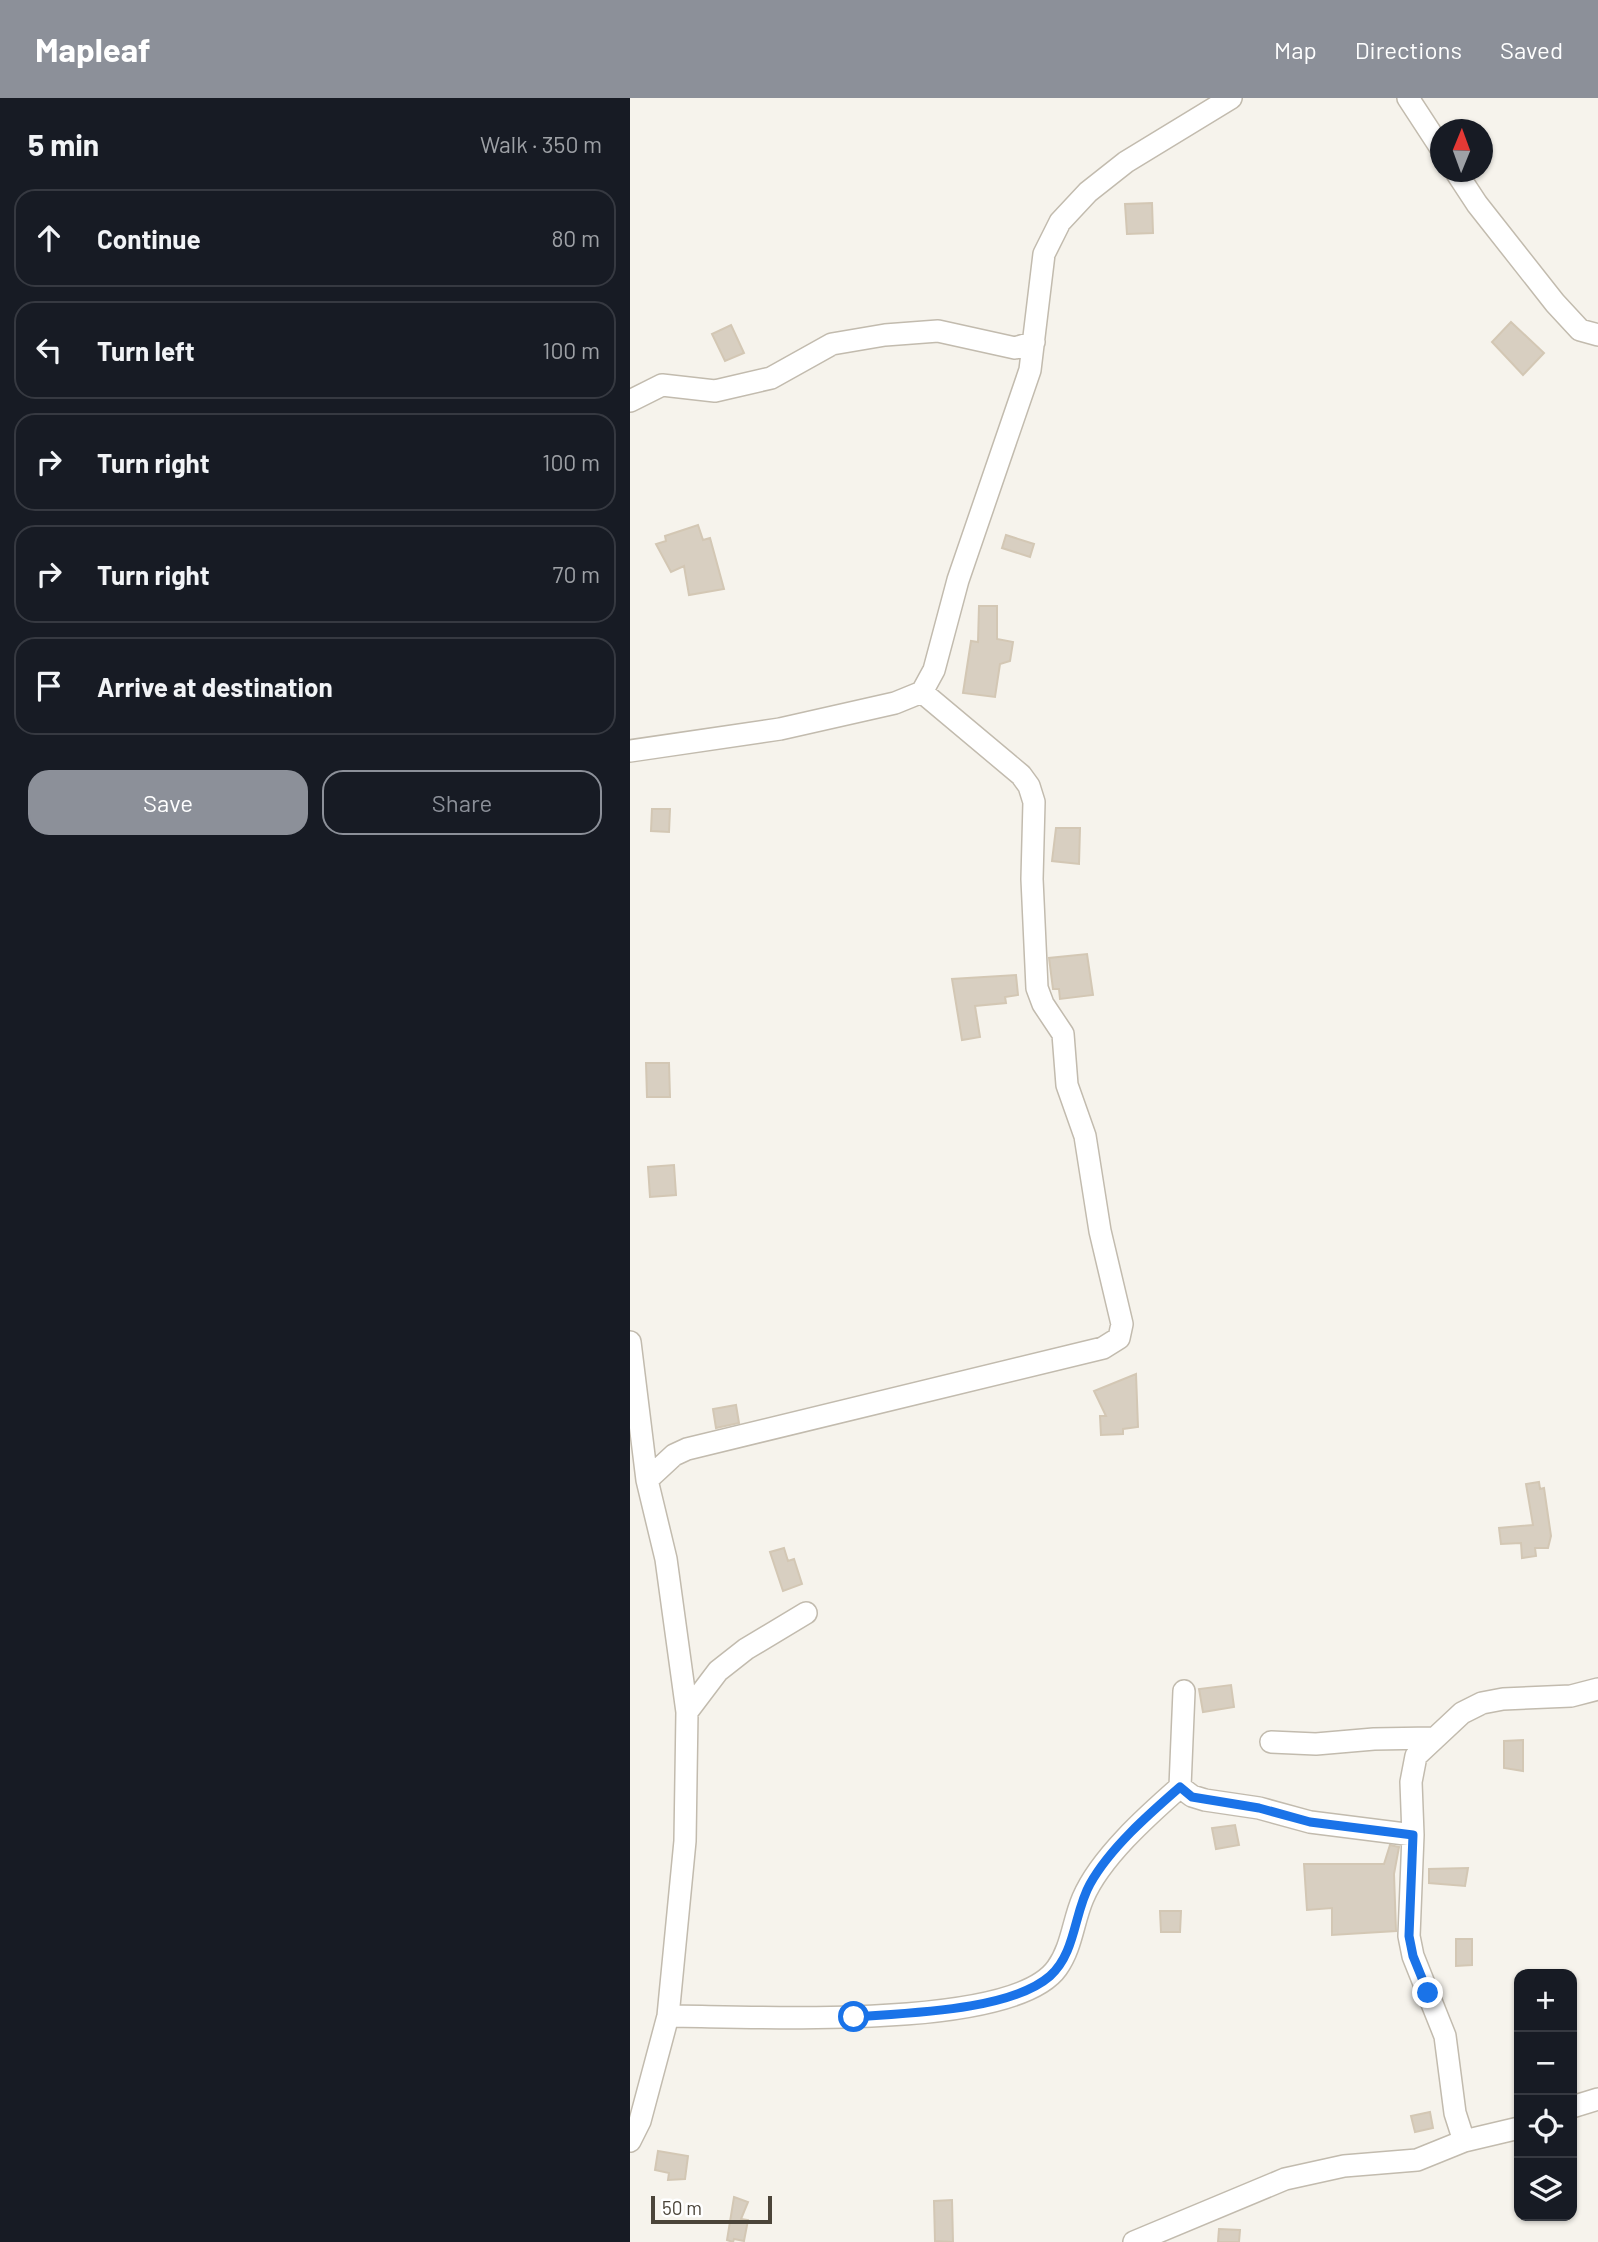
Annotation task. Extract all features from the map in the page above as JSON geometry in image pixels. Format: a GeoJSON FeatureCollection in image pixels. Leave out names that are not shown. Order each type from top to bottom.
{"type":"FeatureCollection","features":[{"type":"Feature","properties":{"kind":"street"},"geometry":{"type":"LineString","coordinates":[[630,751],[780,729],[895,703],[922,692],[939,657],[958,580],[1030,370],[1044,254],[1060,222],[1088,192],[1126,162],[1231,98]]}},
{"type":"Feature","properties":{"kind":"street"},"geometry":{"type":"LineString","coordinates":[[1408,98],[1430,132]]}},
{"type":"Feature","properties":{"kind":"street"},"geometry":{"type":"LineString","coordinates":[[1463,182],[1555,303],[1580,330],[1598,335]]}},
{"type":"Feature","properties":{"kind":"street"},"geometry":{"type":"LineString","coordinates":[[630,401],[662,385],[715,391],[771,378],[832,344],[885,335],[938,331],[1015,348],[1034,342]]}},
{"type":"Feature","properties":{"kind":"street"},"geometry":{"type":"LineString","coordinates":[[647,1480],[674,1455],[687,1449],[1103,1348],[1119,1338],[1122,1324],[1100,1231],[1085,1136],[1067,1085],[1063,1034],[1043,1004],[1037,988],[1032,879],[1034,802],[1021,775],[922,692]]}},
{"type":"Feature","properties":{"kind":"street"},"geometry":{"type":"LineString","coordinates":[[630,1342],[647,1480],[666,1559],[687,1712],[685,1841],[668,2016],[640,2121],[630,2141]]}},
{"type":"Feature","properties":{"kind":"street"},"geometry":{"type":"LineString","coordinates":[[687,1712],[718,1671],[746,1649],[806,1614]]}},
{"type":"Feature","properties":{"kind":"street"},"geometry":{"type":"LineString","coordinates":[[1464,2141],[1455,2113],[1445,2036],[1413,1956],[1409,1936],[1414,1763],[1421,1749],[1433,1738],[1462,1713],[1482,1703],[1503,1699],[1571,1696],[1598,1689]]}},
{"type":"Feature","properties":{"kind":"street"},"geometry":{"type":"LineString","coordinates":[[668,2016],[794,2020],[967,2008],[1031,1987],[1049,1977],[1058,1967],[1076,1926],[1082,1900],[1108,1857],[1180,1787],[1184,1691]]}},
{"type":"Feature","properties":{"kind":"street"},"geometry":{"type":"LineString","coordinates":[[1271,1742],[1316,1745],[1374,1739],[1433,1738]]}},
{"type":"Feature","properties":{"kind":"street"},"geometry":{"type":"LineString","coordinates":[[1180,1787],[1192,1797],[1259,1808],[1310,1822],[1413,1835]]}},
{"type":"Feature","properties":{"kind":"street"},"geometry":{"type":"LineString","coordinates":[[1577,2105],[1598,2099]]}},
{"type":"Feature","properties":{"kind":"street"},"geometry":{"type":"LineString","coordinates":[[1134,2242],[1285,2179],[1344,2166],[1417,2160],[1464,2141],[1514,2129]]}},
{"type":"Feature","properties":{"kind":"building"},"geometry":{"type":"Polygon","coordinates":[[[1152,203],[1153,233],[1127,234],[1125,204],[1152,203]]]}},
{"type":"Feature","properties":{"kind":"building"},"geometry":{"type":"Polygon","coordinates":[[[1511,322],[1544,353],[1523,375],[1492,342],[1511,322]]]}},
{"type":"Feature","properties":{"kind":"building"},"geometry":{"type":"Polygon","coordinates":[[[731,325],[744,353],[725,361],[712,334],[731,325]]]}},
{"type":"Feature","properties":{"kind":"building"},"geometry":{"type":"Polygon","coordinates":[[[698,525],[703,540],[710,538],[724,589],[689,595],[684,566],[671,572],[656,544],[666,541],[665,536],[698,525]]]}},
{"type":"Feature","properties":{"kind":"building"},"geometry":{"type":"Polygon","coordinates":[[[1006,535],[1034,544],[1030,557],[1002,548],[1006,535]]]}},
{"type":"Feature","properties":{"kind":"building"},"geometry":{"type":"Polygon","coordinates":[[[979,606],[997,606],[997,639],[1013,642],[1010,661],[1000,664],[995,697],[963,693],[971,641],[978,642],[979,606]]]}},
{"type":"Feature","properties":{"kind":"building"},"geometry":{"type":"Polygon","coordinates":[[[652,809],[670,809],[669,832],[651,831],[652,809]]]}},
{"type":"Feature","properties":{"kind":"building"},"geometry":{"type":"Polygon","coordinates":[[[1056,828],[1080,828],[1079,864],[1052,861],[1056,828]]]}},
{"type":"Feature","properties":{"kind":"building"},"geometry":{"type":"Polygon","coordinates":[[[1087,954],[1093,995],[1060,999],[1059,989],[1053,989],[1049,958],[1087,954]]]}},
{"type":"Feature","properties":{"kind":"building"},"geometry":{"type":"Polygon","coordinates":[[[1016,975],[1018,995],[1005,997],[1006,1003],[975,1006],[980,1037],[962,1040],[952,979],[1016,975]]]}},
{"type":"Feature","properties":{"kind":"building"},"geometry":{"type":"Polygon","coordinates":[[[646,1063],[669,1063],[670,1097],[647,1097],[646,1063]]]}},
{"type":"Feature","properties":{"kind":"building"},"geometry":{"type":"Polygon","coordinates":[[[674,1165],[676,1195],[650,1197],[648,1167],[674,1165]]]}},
{"type":"Feature","properties":{"kind":"building"},"geometry":{"type":"Polygon","coordinates":[[[1136,1374],[1138,1427],[1123,1429],[1123,1434],[1101,1435],[1100,1416],[1106,1416],[1094,1391],[1136,1374]]]}},
{"type":"Feature","properties":{"kind":"building"},"geometry":{"type":"Polygon","coordinates":[[[736,1405],[739,1423],[716,1428],[713,1409],[736,1405]]]}},
{"type":"Feature","properties":{"kind":"building"},"geometry":{"type":"Polygon","coordinates":[[[1539,1482],[1540,1489],[1544,1488],[1551,1536],[1548,1548],[1535,1548],[1536,1556],[1522,1558],[1521,1543],[1501,1544],[1499,1528],[1533,1525],[1526,1484],[1539,1482]]]}},
{"type":"Feature","properties":{"kind":"building"},"geometry":{"type":"Polygon","coordinates":[[[784,1548],[788,1561],[794,1559],[802,1584],[783,1591],[770,1552],[784,1548]]]}},
{"type":"Feature","properties":{"kind":"building"},"geometry":{"type":"Polygon","coordinates":[[[1231,1685],[1234,1707],[1203,1712],[1199,1689],[1231,1685]]]}},
{"type":"Feature","properties":{"kind":"building"},"geometry":{"type":"Polygon","coordinates":[[[1523,1740],[1523,1771],[1504,1768],[1504,1741],[1523,1740]]]}},
{"type":"Feature","properties":{"kind":"building"},"geometry":{"type":"Polygon","coordinates":[[[1235,1825],[1239,1845],[1216,1849],[1212,1828],[1235,1825]]]}},
{"type":"Feature","properties":{"kind":"building"},"geometry":{"type":"Polygon","coordinates":[[[1390,1845],[1399,1847],[1394,1874],[1396,1931],[1332,1935],[1332,1908],[1307,1910],[1304,1864],[1384,1864],[1390,1845]]]}},
{"type":"Feature","properties":{"kind":"building"},"geometry":{"type":"Polygon","coordinates":[[[1468,1868],[1465,1886],[1429,1883],[1429,1869],[1468,1868]]]}},
{"type":"Feature","properties":{"kind":"building"},"geometry":{"type":"Polygon","coordinates":[[[1160,1911],[1181,1911],[1180,1932],[1161,1932],[1160,1911]]]}},
{"type":"Feature","properties":{"kind":"building"},"geometry":{"type":"Polygon","coordinates":[[[1456,1939],[1472,1939],[1472,1965],[1456,1966],[1456,1939]]]}},
{"type":"Feature","properties":{"kind":"building"},"geometry":{"type":"Polygon","coordinates":[[[1430,2112],[1433,2128],[1415,2132],[1411,2116],[1430,2112]]]}},
{"type":"Feature","properties":{"kind":"building"},"geometry":{"type":"Polygon","coordinates":[[[658,2151],[688,2156],[685,2179],[668,2180],[669,2173],[655,2170],[658,2151]]]}},
{"type":"Feature","properties":{"kind":"building"},"geometry":{"type":"Polygon","coordinates":[[[734,2197],[748,2202],[741,2219],[748,2220],[744,2241],[727,2240],[734,2197]]]}},
{"type":"Feature","properties":{"kind":"building"},"geometry":{"type":"Polygon","coordinates":[[[952,2200],[953,2242],[935,2241],[934,2201],[952,2200]]]}},
{"type":"Feature","properties":{"kind":"building"},"geometry":{"type":"Polygon","coordinates":[[[1219,2229],[1240,2230],[1239,2242],[1218,2242],[1219,2229]]]}},
{"type":"Feature","properties":{"kind":"route"},"geometry":{"type":"LineString","coordinates":[[854,2017],[967,2008],[1031,1987],[1049,1977],[1064,1955],[1090,1883],[1108,1857],[1180,1787],[1192,1797],[1259,1808],[1310,1822],[1413,1835],[1409,1936],[1413,1956],[1428,1993]]}}]}
